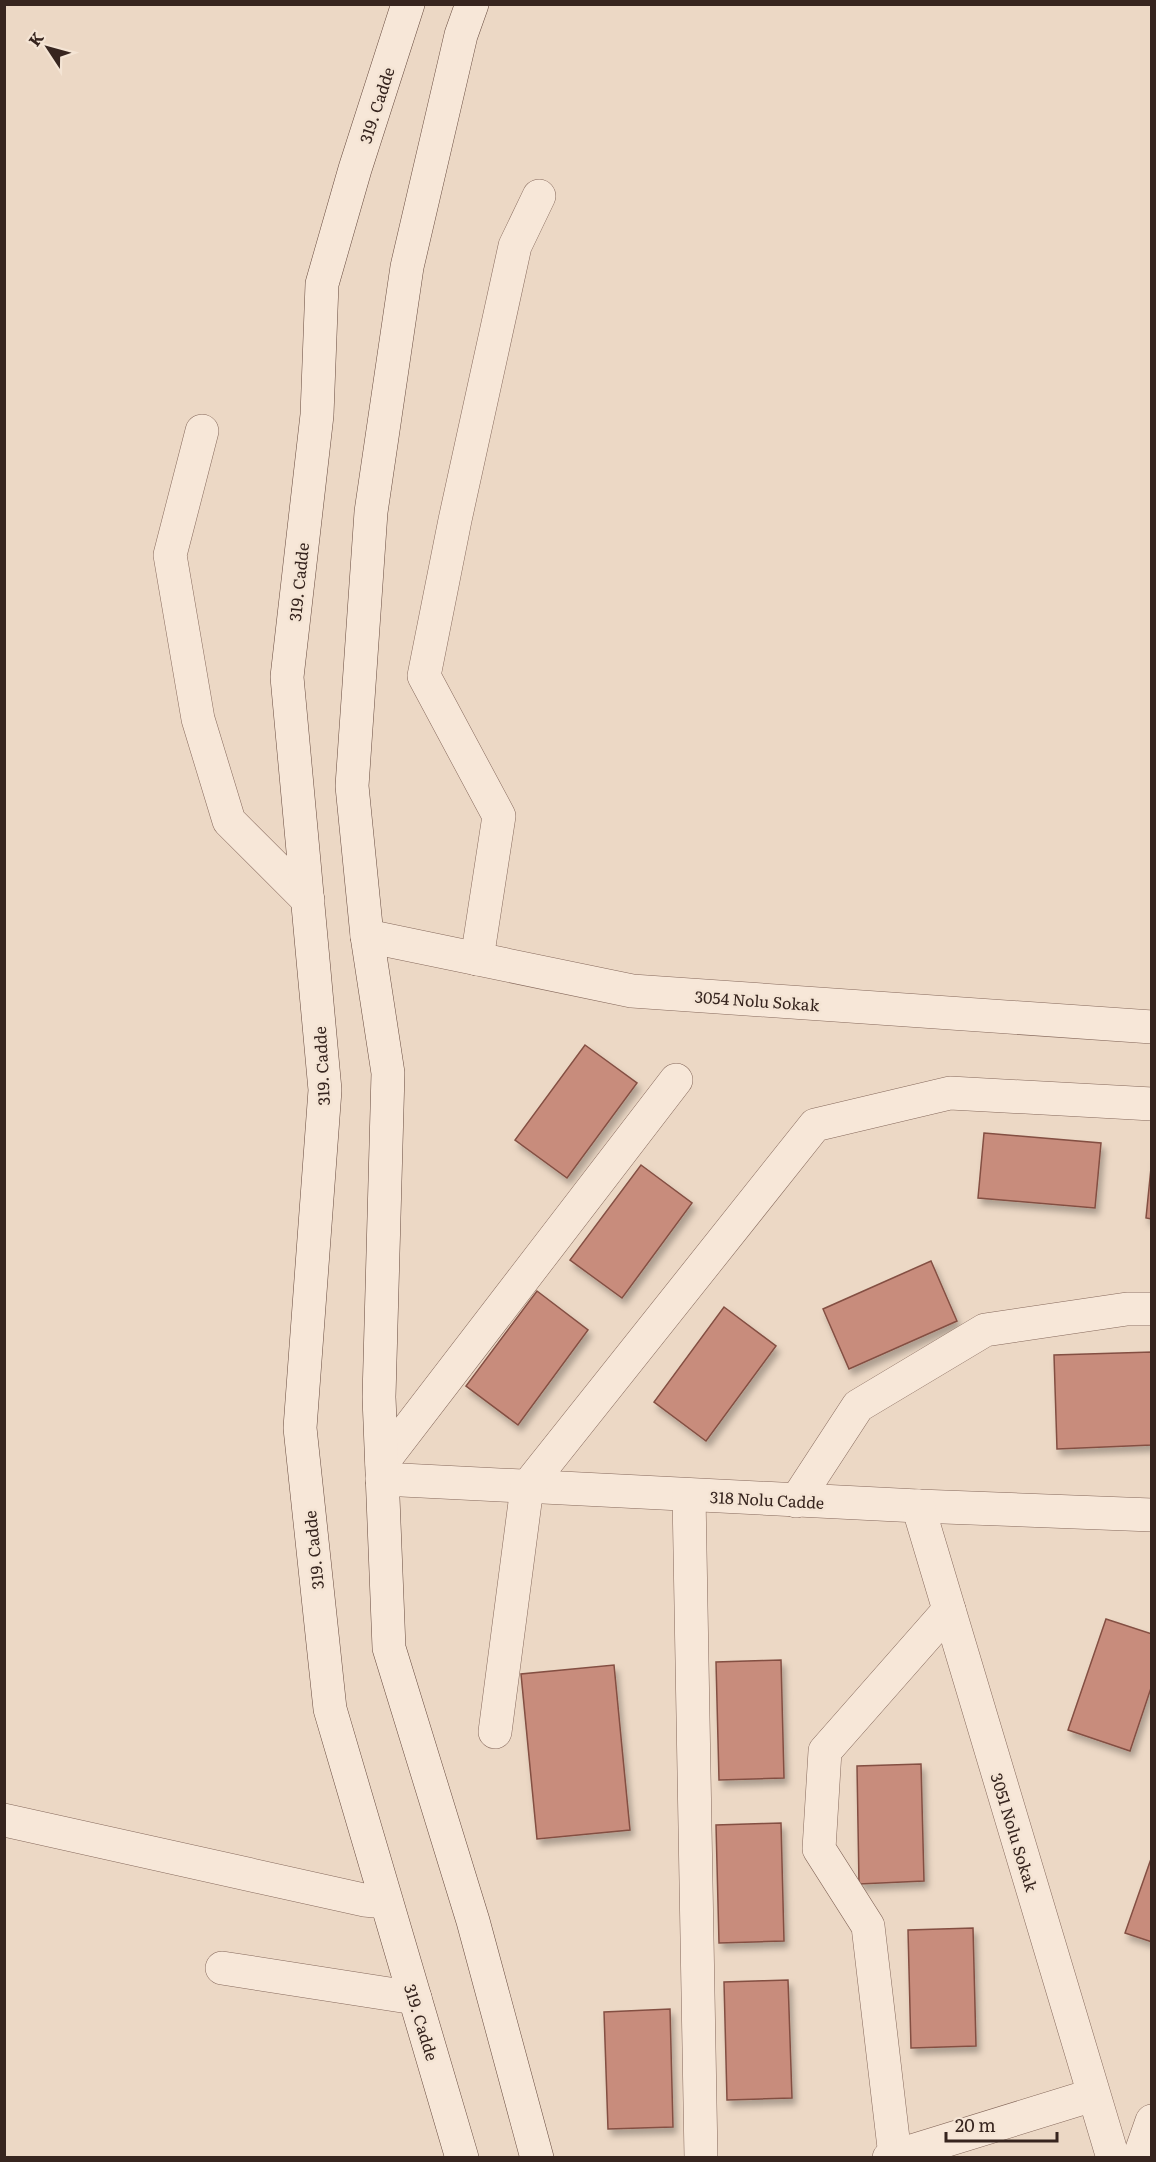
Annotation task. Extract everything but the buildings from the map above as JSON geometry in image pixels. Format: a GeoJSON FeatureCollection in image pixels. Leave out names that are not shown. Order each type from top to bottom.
{"type":"FeatureCollection","features":[{"type":"Feature","properties":{"kind":"street","name":"319. Cadde"},"geometry":{"type":"LineString","coordinates":[[408,4],[322,284],[317,416],[287,677],[325,1090],[300,1428],[330,1709],[462,2157]]}},
{"type":"Feature","properties":{"kind":"street"},"geometry":{"type":"LineString","coordinates":[[472,4],[461,35],[407,267],[371,512],[352,786],[368,936],[388,1073],[379,1397],[389,1648],[473,1921],[537,2157]]}},
{"type":"Feature","properties":{"kind":"street"},"geometry":{"type":"LineString","coordinates":[[477,959],[499,816],[424,676],[455,520],[515,246],[539,195]]}},
{"type":"Feature","properties":{"kind":"street"},"geometry":{"type":"LineString","coordinates":[[202,431],[170,555],[198,719],[229,821],[308,900]]}},
{"type":"Feature","properties":{"kind":"street","name":"3054 Nolu Sokak"},"geometry":{"type":"LineString","coordinates":[[368,936],[632,991],[1152,1027]]}},
{"type":"Feature","properties":{"kind":"street"},"geometry":{"type":"LineString","coordinates":[[382,1472],[676,1080]]}},
{"type":"Feature","properties":{"kind":"street"},"geometry":{"type":"LineString","coordinates":[[495,1732],[527,1487],[815,1125],[950,1093],[1152,1104]]}},
{"type":"Feature","properties":{"kind":"street"},"geometry":{"type":"LineString","coordinates":[[796,1500],[858,1406],[985,1330],[1127,1309],[1152,1309]]}},
{"type":"Feature","properties":{"kind":"street","name":"318 Nolu Cadde"},"geometry":{"type":"LineString","coordinates":[[382,1472],[527,1487],[1152,1515]]}},
{"type":"Feature","properties":{"kind":"street"},"geometry":{"type":"LineString","coordinates":[[689,1495],[700,2157]]}},
{"type":"Feature","properties":{"kind":"street","name":"3051 Nolu Sokak"},"geometry":{"type":"LineString","coordinates":[[918,1506],[1113,2157]]}},
{"type":"Feature","properties":{"kind":"street"},"geometry":{"type":"LineString","coordinates":[[949,1610],[825,1751],[819,1849],[868,1926],[892,2157],[934,2151],[1093,2095]]}},
{"type":"Feature","properties":{"kind":"street"},"geometry":{"type":"LineString","coordinates":[[4,1820],[364,1900],[386,1902]]}},
{"type":"Feature","properties":{"kind":"street"},"geometry":{"type":"LineString","coordinates":[[222,1968],[415,1998]]}},
{"type":"Feature","properties":{"kind":"street"},"geometry":{"type":"LineString","coordinates":[[1139,2157],[1152,2121]]}}]}
